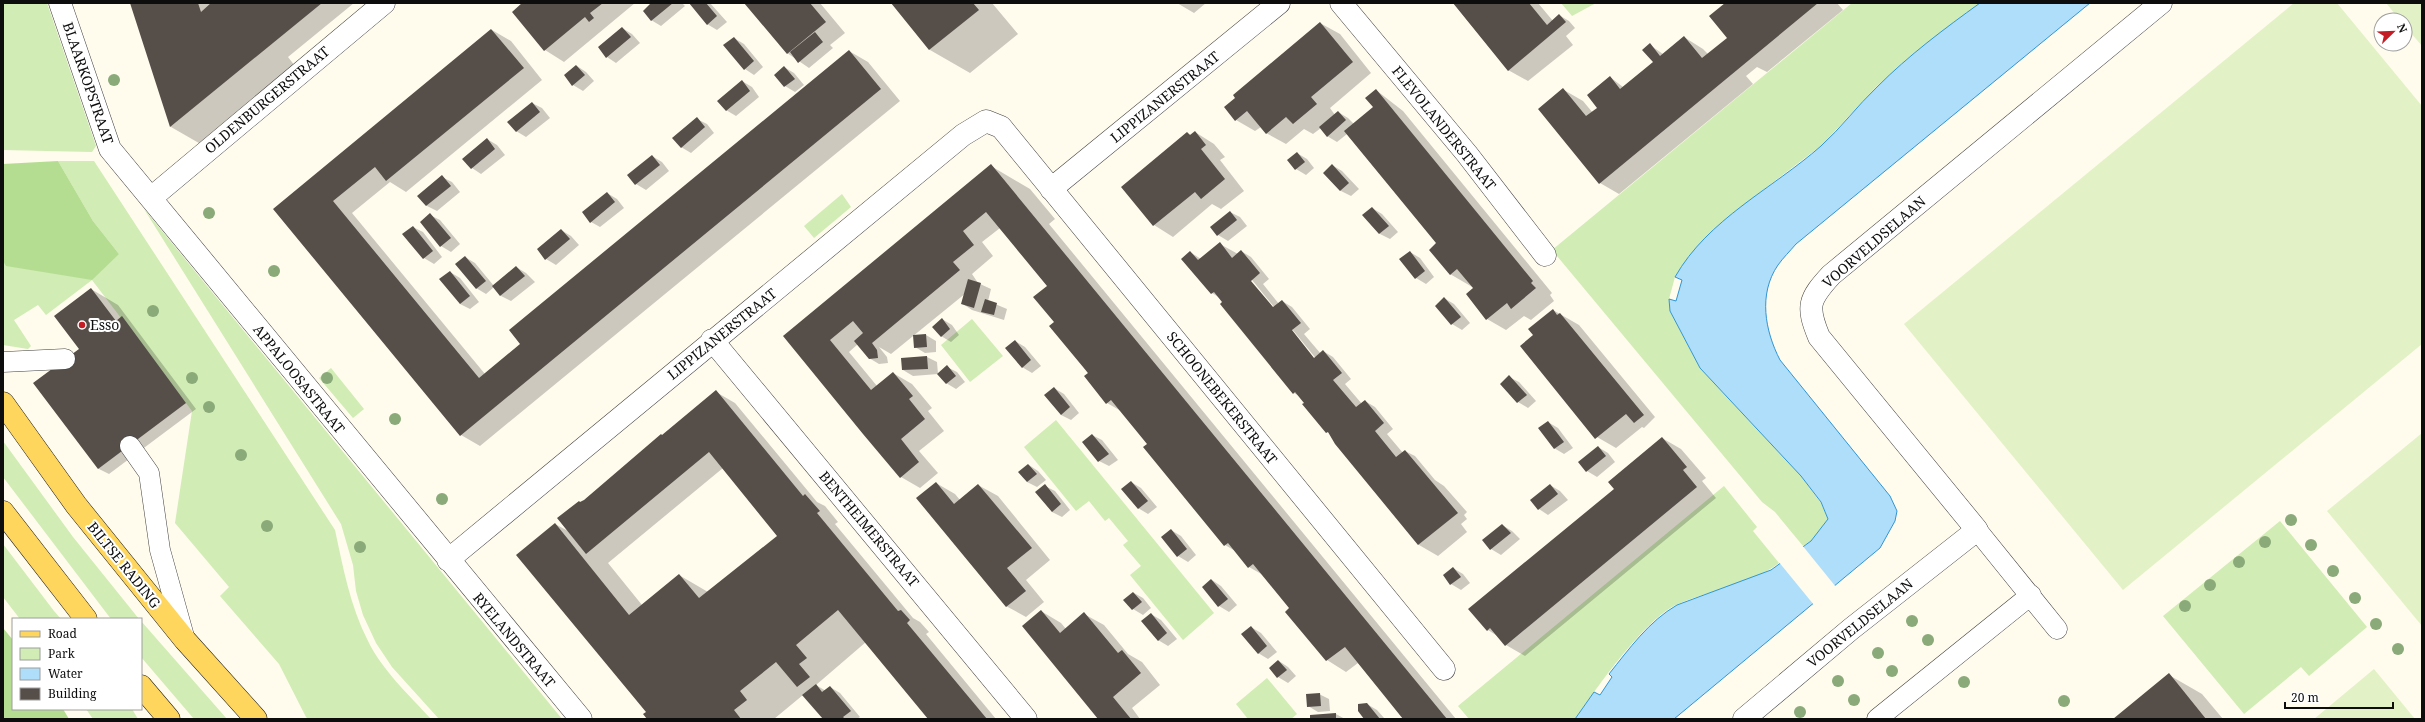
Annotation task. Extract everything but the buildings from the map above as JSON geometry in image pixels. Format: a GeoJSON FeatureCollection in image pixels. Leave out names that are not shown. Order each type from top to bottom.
{"type":"FeatureCollection","features":[{"type":"Feature","properties":{"kind":"main road","name":"BILTSE RADING"},"geometry":{"type":"LineString","coordinates":[[3,403],[76,506],[185,640],[256,719]]}},
{"type":"Feature","properties":{"kind":"main road"},"geometry":{"type":"LineString","coordinates":[[3,512],[85,618]]}},
{"type":"Feature","properties":{"kind":"main road"},"geometry":{"type":"LineString","coordinates":[[142,687],[169,719]]}},
{"type":"Feature","properties":{"kind":"street","name":"BLAARKOPSTRAAT"},"geometry":{"type":"LineString","coordinates":[[60,3],[110,149],[151,198]]}},
{"type":"Feature","properties":{"kind":"street","name":"OLDENBURGERSTRAAT"},"geometry":{"type":"LineString","coordinates":[[151,198],[384,3]]}},
{"type":"Feature","properties":{"kind":"street","name":"LIPPIZANERSTRAAT"},"geometry":{"type":"LineString","coordinates":[[1051,189],[1278,3]]}},
{"type":"Feature","properties":{"kind":"street","name":"FLEVOLANDERSTRAAT"},"geometry":{"type":"LineString","coordinates":[[1341,3],[1467,154],[1545,255]]}},
{"type":"Feature","properties":{"kind":"street","name":"VOORVELDSELAAN"},"geometry":{"type":"LineString","coordinates":[[1744,719],[1851,629],[1977,530],[1819,336],[1811,317],[1816,292],[1831,275],[2161,3]]}},
{"type":"Feature","properties":{"kind":"street","name":"LIPPIZANERSTRAAT"},"geometry":{"type":"LineString","coordinates":[[448,560],[712,340],[972,128],[986,121],[1001,127]]}},
{"type":"Feature","properties":{"kind":"street","name":"SCHOONEBEKERSTRAAT"},"geometry":{"type":"LineString","coordinates":[[1001,127],[1444,669]]}},
{"type":"Feature","properties":{"kind":"street","name":"APPALOOSASTRAAT"},"geometry":{"type":"LineString","coordinates":[[151,198],[448,560]]}},
{"type":"Feature","properties":{"kind":"street","name":"BENTHEIMERSTRAAT"},"geometry":{"type":"LineString","coordinates":[[712,340],[1026,719]]}},
{"type":"Feature","properties":{"kind":"street","name":"RYELANDSTRAAT"},"geometry":{"type":"LineString","coordinates":[[448,560],[581,719]]}},
{"type":"Feature","properties":{"kind":"lane"},"geometry":{"type":"LineString","coordinates":[[3,362],[66,359]]}},
{"type":"Feature","properties":{"kind":"lane"},"geometry":{"type":"LineString","coordinates":[[130,446],[149,473],[160,550],[185,640]]}},
{"type":"Feature","properties":{"kind":"lane","name":"VOORVELDSELAAN"},"geometry":{"type":"LineString","coordinates":[[1977,530],[2057,629]]}},
{"type":"Feature","properties":{"kind":"lane"},"geometry":{"type":"LineString","coordinates":[[1876,719],[2031,595]]}},
{"type":"Feature","properties":{"kind":"green space"},"geometry":{"type":"Polygon","coordinates":[[[3,3],[47,3],[96,146],[92,152],[3,150],[3,3]]]}},
{"type":"Feature","properties":{"kind":"green space"},"geometry":{"type":"Polygon","coordinates":[[[1561,3],[1596,3],[1572,16],[1561,3]]]}},
{"type":"Feature","properties":{"kind":"green space"},"geometry":{"type":"Polygon","coordinates":[[[1852,3],[1980,3],[1907,59],[1876,87],[1822,145],[1734,212],[1681,267],[1675,277],[1669,299],[1670,311],[1700,368],[1801,476],[1821,503],[1828,519],[1811,541],[1803,546],[1775,512],[1762,502],[1552,250],[1852,3]]]}},
{"type":"Feature","properties":{"kind":"green space"},"geometry":{"type":"Polygon","coordinates":[[[2294,3],[2337,3],[2373,47],[2373,52],[2377,52],[2422,106],[2422,344],[2123,590],[1904,324],[2294,3]]]}},
{"type":"Feature","properties":{"kind":"green space"},"geometry":{"type":"Polygon","coordinates":[[[2386,3],[2422,3],[2422,46],[2413,35],[2413,12],[2393,12],[2386,3]]]}},
{"type":"Feature","properties":{"kind":"green space"},"geometry":{"type":"Polygon","coordinates":[[[58,161],[94,161],[335,530],[344,572],[356,614],[368,641],[388,672],[431,719],[308,719],[306,717],[279,664],[220,596],[229,587],[175,523],[192,411],[92,280],[46,315],[38,305],[14,320],[31,346],[28,349],[3,345],[3,261],[7,266],[119,254],[93,221],[58,161]]]}},
{"type":"Feature","properties":{"kind":"green space"},"geometry":{"type":"Polygon","coordinates":[[[58,161],[93,221],[119,254],[92,280],[6,266],[3,261],[3,164],[58,161]]]}},
{"type":"Feature","properties":{"kind":"green space"},"geometry":{"type":"Polygon","coordinates":[[[842,194],[851,207],[814,238],[804,226],[842,194]]]}},
{"type":"Feature","properties":{"kind":"green space"},"geometry":{"type":"Polygon","coordinates":[[[144,209],[562,719],[439,719],[392,667],[376,643],[363,615],[356,591],[353,565],[341,524],[144,209]]]}},
{"type":"Feature","properties":{"kind":"green space"},"geometry":{"type":"Polygon","coordinates":[[[972,319],[1003,356],[970,382],[941,345],[972,319]]]}},
{"type":"Feature","properties":{"kind":"green space"},"geometry":{"type":"Polygon","coordinates":[[[331,368],[364,409],[353,418],[319,378],[331,368]]]}},
{"type":"Feature","properties":{"kind":"green space"},"geometry":{"type":"Polygon","coordinates":[[[1056,420],[1214,613],[1183,640],[1130,575],[1141,566],[1123,545],[1128,541],[1109,518],[1105,521],[1089,501],[1076,511],[1024,447],[1056,420]]]}},
{"type":"Feature","properties":{"kind":"green space"},"geometry":{"type":"Polygon","coordinates":[[[2422,433],[2422,626],[2327,511],[2422,433]]]}},
{"type":"Feature","properties":{"kind":"green space"},"geometry":{"type":"Polygon","coordinates":[[[3,441],[73,537],[138,618],[110,618],[3,477],[3,441]]]}},
{"type":"Feature","properties":{"kind":"green space"},"geometry":{"type":"Polygon","coordinates":[[[1724,486],[1757,527],[1753,531],[1779,563],[1756,577],[1678,604],[1665,612],[1636,639],[1595,690],[1575,719],[1469,719],[1458,706],[1724,486]]]}},
{"type":"Feature","properties":{"kind":"green space"},"geometry":{"type":"Polygon","coordinates":[[[2280,521],[2367,627],[2309,676],[2301,667],[2244,714],[2163,616],[2280,521]]]}},
{"type":"Feature","properties":{"kind":"green space"},"geometry":{"type":"Polygon","coordinates":[[[3,544],[60,618],[19,618],[3,597],[3,544]]]}},
{"type":"Feature","properties":{"kind":"green space"},"geometry":{"type":"Polygon","coordinates":[[[142,622],[227,719],[194,719],[142,658],[142,622]]]}},
{"type":"Feature","properties":{"kind":"green space"},"geometry":{"type":"Polygon","coordinates":[[[3,628],[12,639],[12,710],[64,710],[69,719],[3,719],[3,628]]]}},
{"type":"Feature","properties":{"kind":"green space"},"geometry":{"type":"Polygon","coordinates":[[[2374,669],[2415,719],[2314,719],[2374,669]]]}},
{"type":"Feature","properties":{"kind":"green space"},"geometry":{"type":"Polygon","coordinates":[[[1267,678],[1297,714],[1291,719],[1248,719],[1236,704],[1267,678]]]}},
{"type":"Feature","properties":{"kind":"green space"},"geometry":{"type":"Polygon","coordinates":[[[87,710],[133,710],[138,719],[93,719],[87,710]]]}},
{"type":"Feature","properties":{"kind":"water"},"geometry":{"type":"Polygon","coordinates":[[[1980,3],[2090,3],[1796,244],[1778,265],[1768,288],[1766,312],[1768,325],[1780,360],[1890,496],[1897,511],[1895,521],[1880,548],[1674,719],[1575,719],[1594,692],[1600,695],[1612,677],[1609,674],[1640,636],[1657,619],[1677,605],[1771,570],[1811,541],[1828,519],[1821,502],[1801,476],[1700,368],[1670,311],[1669,299],[1676,301],[1682,280],[1675,277],[1689,256],[1723,221],[1821,146],[1889,75],[1914,53],[1980,3]]]}},
{"type":"Feature","properties":{"kind":"pier"},"geometry":{"type":"Polygon","coordinates":[[[1802,545],[1836,587],[1814,605],[1778,561],[1802,545]]]}},
{"type":"Feature","properties":{"kind":"place","name":"Esso"},"geometry":{"type":"Point","coordinates":[82,325]}}]}
